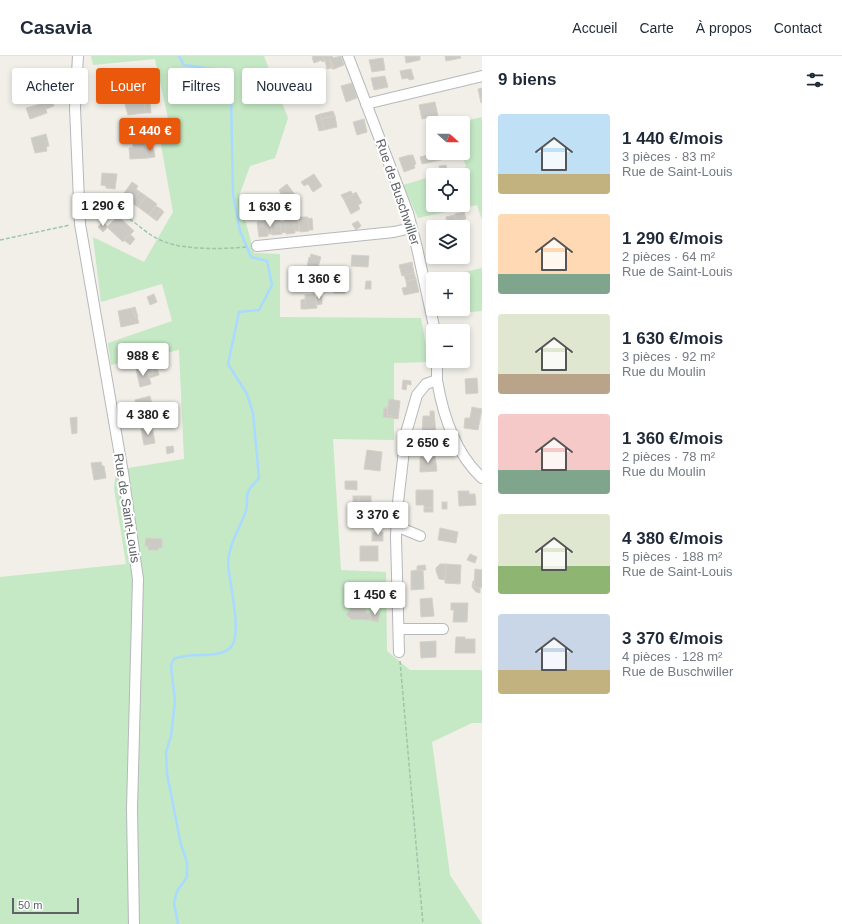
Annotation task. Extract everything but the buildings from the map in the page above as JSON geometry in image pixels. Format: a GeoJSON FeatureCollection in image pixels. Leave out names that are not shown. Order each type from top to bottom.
{"type":"FeatureCollection","features":[{"type":"Feature","properties":{"kind":"street","name":"Rue de Saint-Louis"},"geometry":{"type":"LineString","coordinates":[[78,56],[75,108],[80,221],[123,473],[138,579],[132,809],[134,924]]}},
{"type":"Feature","properties":{"kind":"street","name":"Rue de Buschwiller"},"geometry":{"type":"LineString","coordinates":[[348,56],[395,177],[411,228],[431,306],[434,324]]}},
{"type":"Feature","properties":{"kind":"street"},"geometry":{"type":"LineString","coordinates":[[366,104],[482,76]]}},
{"type":"Feature","properties":{"kind":"street"},"geometry":{"type":"LineString","coordinates":[[255,247],[394,232],[411,228]]}},
{"type":"Feature","properties":{"kind":"street"},"geometry":{"type":"LineString","coordinates":[[437,368],[437,380],[444,412],[455,442],[467,462],[482,478]]}},
{"type":"Feature","properties":{"kind":"street"},"geometry":{"type":"LineString","coordinates":[[399,652],[395,551],[396,526],[405,440],[410,413],[421,389],[426,384],[437,380]]}},
{"type":"Feature","properties":{"kind":"street"},"geometry":{"type":"LineString","coordinates":[[396,526],[420,536]]}},
{"type":"Feature","properties":{"kind":"street"},"geometry":{"type":"LineString","coordinates":[[399,629],[443,629]]}},
{"type":"Feature","properties":{"kind":"path"},"geometry":{"type":"LineString","coordinates":[[0,240],[80,221],[107,212],[121,214],[158,240],[169,244],[200,248],[255,247]]}},
{"type":"Feature","properties":{"kind":"path"},"geometry":{"type":"LineString","coordinates":[[399,652],[423,924]]}},
{"type":"Feature","properties":{"kind":"green space"},"geometry":{"type":"Polygon","coordinates":[[[91,56],[264,56],[269,68],[242,68],[242,104],[283,104],[288,118],[275,158],[250,166],[239,196],[254,253],[280,254],[280,317],[421,318],[426,346],[426,362],[394,363],[394,440],[333,439],[341,570],[386,572],[387,651],[410,670],[482,670],[482,723],[472,723],[432,742],[450,875],[482,924],[0,924],[0,577],[126,564],[114,488],[116,470],[184,459],[179,350],[111,365],[108,343],[172,321],[162,284],[101,302],[93,237],[144,262],[173,212],[159,134],[171,132],[160,82],[160,68],[157,68],[155,59],[93,65],[91,56]]]}},
{"type":"Feature","properties":{"kind":"green space"},"geometry":{"type":"Polygon","coordinates":[[[482,117],[482,220],[477,205],[470,207],[470,168],[462,168],[466,167],[464,160],[470,160],[470,120],[482,117]]]}},
{"type":"Feature","properties":{"kind":"green space"},"geometry":{"type":"Polygon","coordinates":[[[426,178],[426,212],[445,212],[418,218],[403,185],[426,178]]]}},
{"type":"Feature","properties":{"kind":"green space"},"geometry":{"type":"Polygon","coordinates":[[[482,268],[482,311],[470,312],[470,272],[463,272],[482,268]]]}},
{"type":"Feature","properties":{"kind":"waterway"},"geometry":{"type":"LineString","coordinates":[[178,924],[174,903],[177,891],[187,877],[187,862],[181,845],[167,774],[166,752],[171,736],[175,701],[171,665],[174,659],[181,657],[210,655],[224,652],[230,648],[234,642],[236,620],[228,562],[229,555],[246,510],[248,492],[259,478],[253,413],[247,394],[228,364],[239,312],[259,310],[272,285],[267,261],[251,257],[240,231],[233,194],[231,98],[223,75],[212,69],[184,65],[179,56]]}}]}
